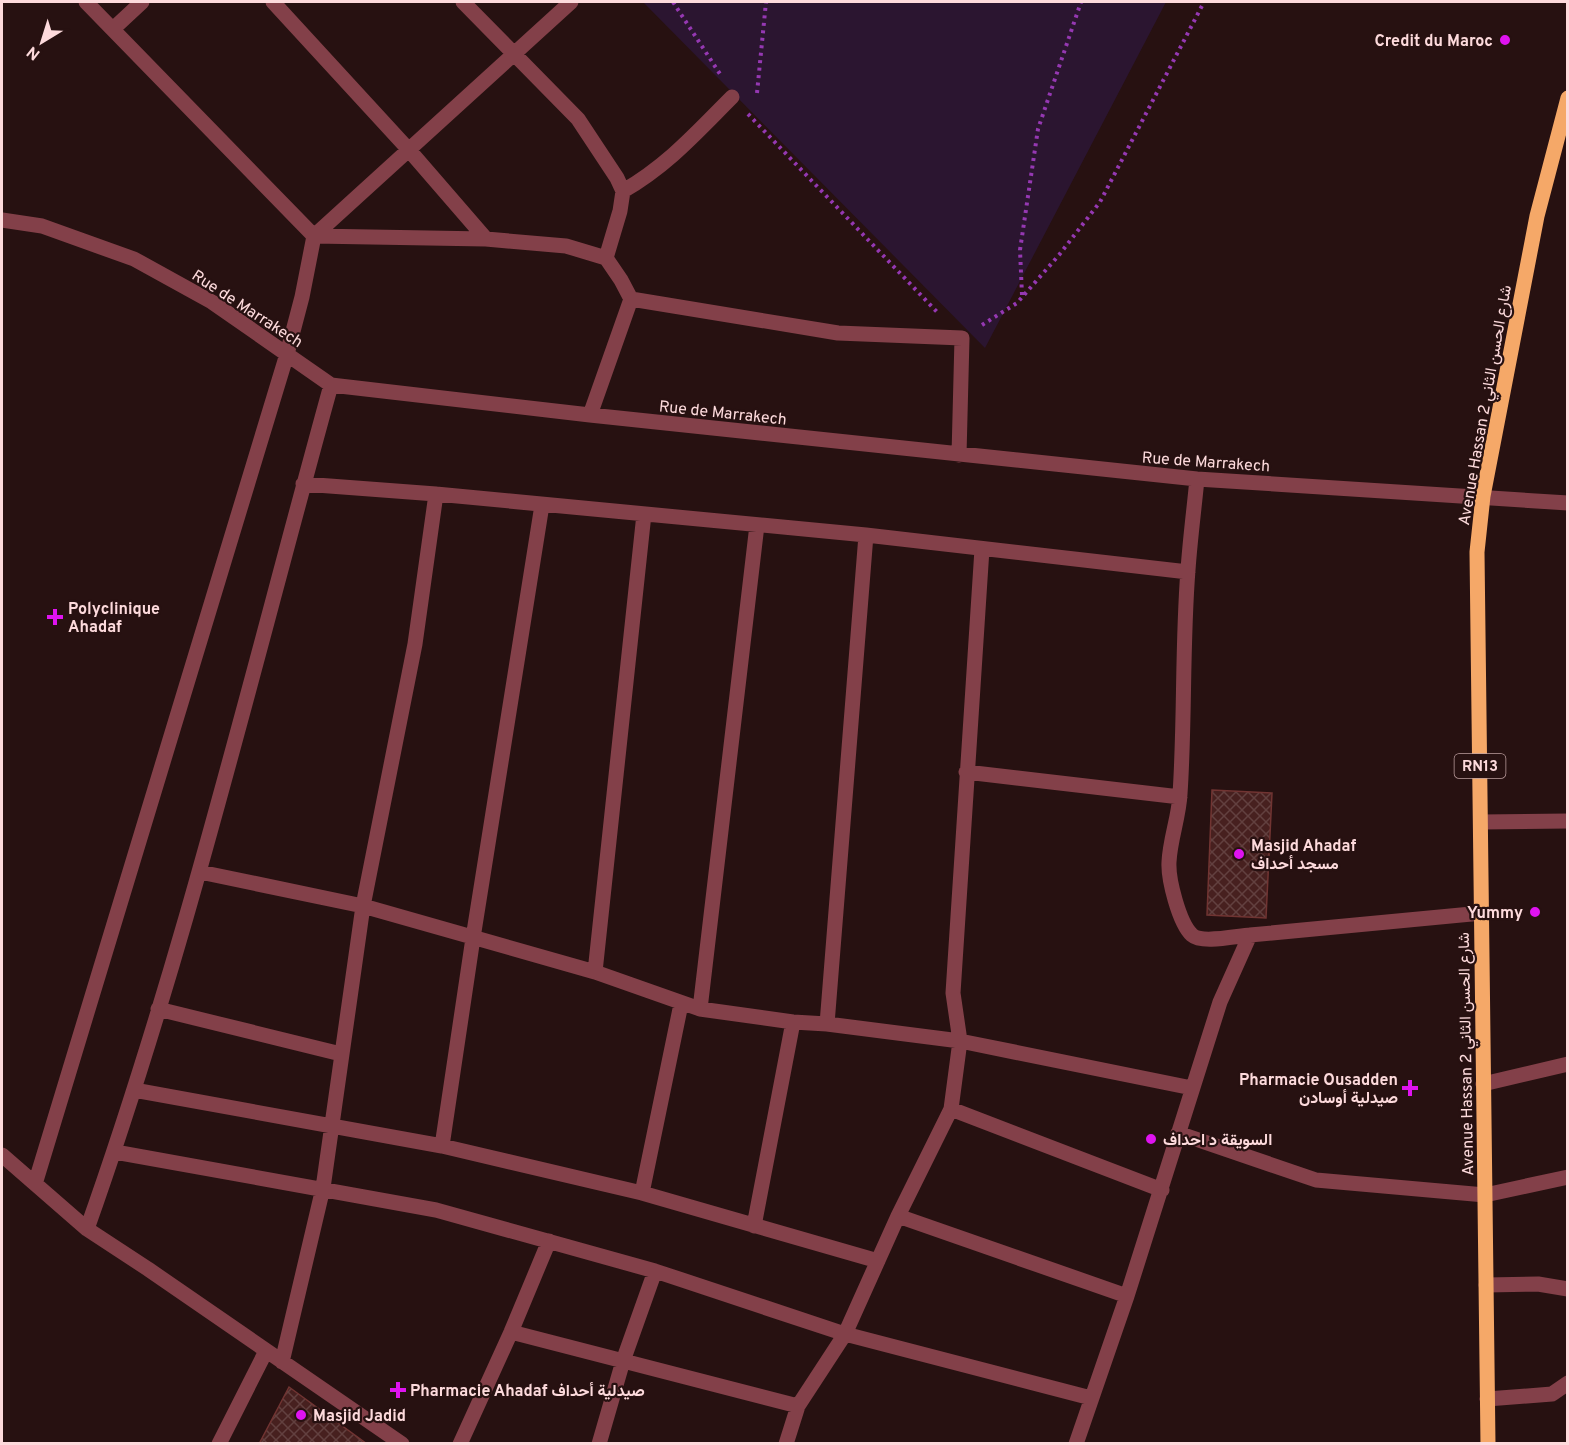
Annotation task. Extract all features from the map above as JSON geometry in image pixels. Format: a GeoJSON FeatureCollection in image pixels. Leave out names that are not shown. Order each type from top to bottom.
{"type":"FeatureCollection","features":[{"type":"Feature","properties":{"kind":"main road","name":"Avenue Hassan 2 شارع الحسن الثاني"},"geometry":{"type":"LineString","coordinates":[[1488,1443],[1478,552],[1484,496],[1537,216],[1568,98]]}},
{"type":"Feature","properties":{"kind":"street"},"geometry":{"type":"LineString","coordinates":[[86,2],[314,236],[486,239],[566,246],[606,258],[621,279],[631,299],[590,415]]}},
{"type":"Feature","properties":{"kind":"street"},"geometry":{"type":"LineString","coordinates":[[113,29],[142,2]]}},
{"type":"Feature","properties":{"kind":"street"},"geometry":{"type":"LineString","coordinates":[[273,2],[409,150],[486,239]]}},
{"type":"Feature","properties":{"kind":"street"},"geometry":{"type":"LineString","coordinates":[[462,2],[578,119],[604,156],[623,190],[620,211],[606,258]]}},
{"type":"Feature","properties":{"kind":"street"},"geometry":{"type":"LineString","coordinates":[[35,1184],[287,354],[302,297],[314,236],[571,2]]}},
{"type":"Feature","properties":{"kind":"street"},"geometry":{"type":"LineString","coordinates":[[623,190],[650,176],[678,152],[732,97]]}},
{"type":"Feature","properties":{"kind":"street","name":"Rue de Marrakech"},"geometry":{"type":"LineString","coordinates":[[2,220],[42,226],[134,259],[212,302],[331,385],[1197,480],[1568,503]]}},
{"type":"Feature","properties":{"kind":"street"},"geometry":{"type":"LineString","coordinates":[[631,299],[838,333],[962,338],[959,455]]}},
{"type":"Feature","properties":{"kind":"street"},"geometry":{"type":"LineString","coordinates":[[87,1229],[115,1152],[200,872],[331,385]]}},
{"type":"Feature","properties":{"kind":"street"},"geometry":{"type":"LineString","coordinates":[[1197,480],[1188,572],[1180,797],[1169,862],[1178,909],[1187,929],[1199,939],[1482,913]]}},
{"type":"Feature","properties":{"kind":"street"},"geometry":{"type":"LineString","coordinates":[[303,484],[436,494],[866,535],[1188,572]]}},
{"type":"Feature","properties":{"kind":"street"},"geometry":{"type":"LineString","coordinates":[[282,1362],[323,1188],[363,906],[415,644],[436,494]]}},
{"type":"Feature","properties":{"kind":"street"},"geometry":{"type":"LineString","coordinates":[[442,1146],[543,504]]}},
{"type":"Feature","properties":{"kind":"street"},"geometry":{"type":"LineString","coordinates":[[596,972],[644,514]]}},
{"type":"Feature","properties":{"kind":"street"},"geometry":{"type":"LineString","coordinates":[[700,1009],[757,525]]}},
{"type":"Feature","properties":{"kind":"street"},"geometry":{"type":"LineString","coordinates":[[827,1024],[866,535]]}},
{"type":"Feature","properties":{"kind":"street"},"geometry":{"type":"LineString","coordinates":[[786,1443],[798,1406],[845,1334],[898,1216],[951,1109],[960,1041],[953,993],[982,549]]}},
{"type":"Feature","properties":{"kind":"street"},"geometry":{"type":"LineString","coordinates":[[966,772],[1180,797]]}},
{"type":"Feature","properties":{"kind":"street"},"geometry":{"type":"LineString","coordinates":[[1481,822],[1568,821]]}},
{"type":"Feature","properties":{"kind":"street"},"geometry":{"type":"LineString","coordinates":[[200,872],[363,906],[596,972],[700,1009],[960,1041],[1192,1088]]}},
{"type":"Feature","properties":{"kind":"street"},"geometry":{"type":"LineString","coordinates":[[1076,1443],[1162,1190],[1220,1002],[1250,935]]}},
{"type":"Feature","properties":{"kind":"street"},"geometry":{"type":"LineString","coordinates":[[642,1193],[681,1004]]}},
{"type":"Feature","properties":{"kind":"street"},"geometry":{"type":"LineString","coordinates":[[158,1009],[341,1054]]}},
{"type":"Feature","properties":{"kind":"street"},"geometry":{"type":"LineString","coordinates":[[754,1226],[793,1022]]}},
{"type":"Feature","properties":{"kind":"street"},"geometry":{"type":"LineString","coordinates":[[1483,1084],[1568,1064]]}},
{"type":"Feature","properties":{"kind":"street"},"geometry":{"type":"LineString","coordinates":[[134,1090],[442,1146],[642,1193],[878,1262]]}},
{"type":"Feature","properties":{"kind":"street"},"geometry":{"type":"LineString","coordinates":[[951,1109],[1162,1190]]}},
{"type":"Feature","properties":{"kind":"street"},"geometry":{"type":"LineString","coordinates":[[1179,1133],[1316,1179],[1485,1195],[1568,1177]]}},
{"type":"Feature","properties":{"kind":"street"},"geometry":{"type":"LineString","coordinates":[[115,1152],[436,1210],[655,1271],[845,1334],[1091,1398]]}},
{"type":"Feature","properties":{"kind":"street"},"geometry":{"type":"LineString","coordinates":[[2,1155],[87,1229],[402,1443]]}},
{"type":"Feature","properties":{"kind":"street"},"geometry":{"type":"LineString","coordinates":[[898,1216],[1127,1296]]}},
{"type":"Feature","properties":{"kind":"street"},"geometry":{"type":"LineString","coordinates":[[460,1443],[512,1332],[549,1240]]}},
{"type":"Feature","properties":{"kind":"street"},"geometry":{"type":"LineString","coordinates":[[598,1443],[623,1361],[655,1271]]}},
{"type":"Feature","properties":{"kind":"street"},"geometry":{"type":"LineString","coordinates":[[1486,1285],[1538,1284],[1568,1289]]}},
{"type":"Feature","properties":{"kind":"street"},"geometry":{"type":"LineString","coordinates":[[512,1332],[798,1406]]}},
{"type":"Feature","properties":{"kind":"street"},"geometry":{"type":"LineString","coordinates":[[219,1443],[266,1351]]}},
{"type":"Feature","properties":{"kind":"street"},"geometry":{"type":"LineString","coordinates":[[1487,1400],[1552,1394],[1568,1383]]}},
{"type":"Feature","properties":{"kind":"path"},"geometry":{"type":"LineString","coordinates":[[673,2],[720,72],[732,97],[962,338],[1017,303],[1059,255],[1100,202],[1204,2]]}},
{"type":"Feature","properties":{"kind":"path"},"geometry":{"type":"LineString","coordinates":[[756,98],[766,2]]}},
{"type":"Feature","properties":{"kind":"path"},"geometry":{"type":"LineString","coordinates":[[1022,296],[1020,250],[1038,129],[1081,2]]}},
{"type":"Feature","properties":{"kind":"path"},"geometry":{"type":"LineString","coordinates":[[754,120],[755,109]]}},
{"type":"Feature","properties":{"kind":"shaded area"},"geometry":{"type":"Polygon","coordinates":[[[643,2],[1166,2],[985,348],[643,2]]]}},
{"type":"Feature","properties":{"kind":"building","name":"Masjid Ahadaf مسجد أحداف"},"geometry":{"type":"Polygon","coordinates":[[[1212,790],[1272,793],[1266,918],[1207,915],[1212,790]]]}},
{"type":"Feature","properties":{"kind":"building","name":"Masjid Jadid"},"geometry":{"type":"Polygon","coordinates":[[[289,1387],[367,1444],[259,1444],[289,1387]]]}},
{"type":"Feature","properties":{"kind":"place","name":"Credit du Maroc"},"geometry":{"type":"Point","coordinates":[1505,40]}},
{"type":"Feature","properties":{"kind":"place","name":"Polyclinique Ahadaf"},"geometry":{"type":"Point","coordinates":[55,617]}},
{"type":"Feature","properties":{"kind":"place","name":"Masjid Ahadaf مسجد أحداف"},"geometry":{"type":"Point","coordinates":[1239,854]}},
{"type":"Feature","properties":{"kind":"place","name":"Yummy"},"geometry":{"type":"Point","coordinates":[1535,912]}},
{"type":"Feature","properties":{"kind":"place","name":"Pharmacie Ousadden صيدلية أوسادن"},"geometry":{"type":"Point","coordinates":[1410,1088]}},
{"type":"Feature","properties":{"kind":"place","name":"السويقة د احداف"},"geometry":{"type":"Point","coordinates":[1151,1139]}},
{"type":"Feature","properties":{"kind":"place","name":"Pharmacie Ahadaf صيدلية أحداف"},"geometry":{"type":"Point","coordinates":[398,1390]}},
{"type":"Feature","properties":{"kind":"place","name":"Masjid Jadid"},"geometry":{"type":"Point","coordinates":[301,1415]}}]}
